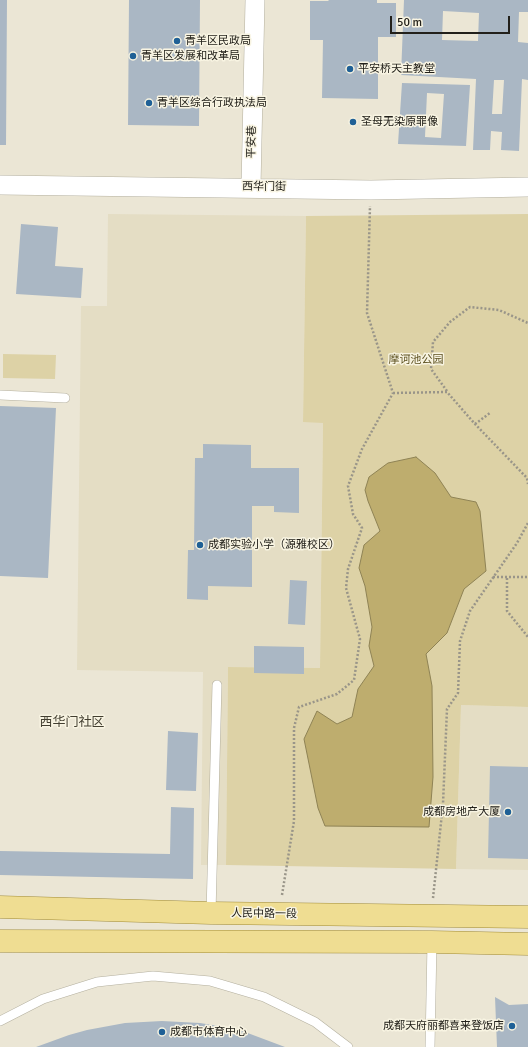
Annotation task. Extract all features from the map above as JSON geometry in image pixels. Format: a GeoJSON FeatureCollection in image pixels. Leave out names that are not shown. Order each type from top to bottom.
{"type":"FeatureCollection","features":[{"type":"Feature","properties":{"kind":"main road","name":"人民中路一段"},"geometry":{"type":"LineString","coordinates":[[0,907],[211,913],[528,917]]}},
{"type":"Feature","properties":{"kind":"main road"},"geometry":{"type":"LineString","coordinates":[[0,941],[432,942],[528,944]]}},
{"type":"Feature","properties":{"kind":"street","name":"平安巷"},"geometry":{"type":"LineString","coordinates":[[251,187],[255,0]]}},
{"type":"Feature","properties":{"kind":"street","name":"西华门街"},"geometry":{"type":"LineString","coordinates":[[0,185],[251,187],[371,190],[528,187]]}},
{"type":"Feature","properties":{"kind":"lane"},"geometry":{"type":"LineString","coordinates":[[0,395],[65,398]]}},
{"type":"Feature","properties":{"kind":"lane"},"geometry":{"type":"LineString","coordinates":[[211,913],[217,684]]}},
{"type":"Feature","properties":{"kind":"lane"},"geometry":{"type":"LineString","coordinates":[[430,1047],[432,942]]}},
{"type":"Feature","properties":{"kind":"lane"},"geometry":{"type":"LineString","coordinates":[[0,1021],[42,999],[97,982],[153,976],[210,981],[264,997],[315,1022],[348,1047]]}},
{"type":"Feature","properties":{"kind":"path"},"geometry":{"type":"LineString","coordinates":[[279,914],[294,821],[294,728],[298,707],[337,694],[354,680],[360,639],[346,588],[348,569],[362,528],[353,514],[348,486],[362,449],[393,393],[367,313],[371,190]]}},
{"type":"Feature","properties":{"kind":"path"},"geometry":{"type":"LineString","coordinates":[[528,324],[499,310],[470,307],[450,322],[433,342],[431,369],[447,392],[475,424],[527,478],[528,484]]}},
{"type":"Feature","properties":{"kind":"path"},"geometry":{"type":"LineString","coordinates":[[393,393],[447,392]]}},
{"type":"Feature","properties":{"kind":"path"},"geometry":{"type":"LineString","coordinates":[[475,424],[490,413]]}},
{"type":"Feature","properties":{"kind":"path"},"geometry":{"type":"LineString","coordinates":[[431,916],[443,804],[447,709],[458,693],[460,641],[470,610],[517,543],[528,523]]}},
{"type":"Feature","properties":{"kind":"path"},"geometry":{"type":"LineString","coordinates":[[493,577],[528,577]]}},
{"type":"Feature","properties":{"kind":"path"},"geometry":{"type":"LineString","coordinates":[[508,578],[507,611],[528,638]]}},
{"type":"Feature","properties":{"kind":"shaded area","name":"成都实验小学（源雅校区）"},"geometry":{"type":"Polygon","coordinates":[[[108,214],[306,216],[303,422],[323,422],[320,668],[228,667],[226,865],[201,865],[203,672],[77,670],[81,306],[107,306],[108,214]]]}},
{"type":"Feature","properties":{"kind":"shaded area"},"geometry":{"type":"Polygon","coordinates":[[[416,457],[435,473],[451,497],[476,502],[480,511],[486,571],[464,589],[447,633],[426,654],[432,686],[433,777],[429,827],[325,826],[318,808],[304,739],[317,711],[337,724],[352,717],[358,689],[374,666],[369,646],[372,627],[365,586],[359,568],[364,545],[380,531],[365,490],[369,477],[388,463],[416,457]]]}},
{"type":"Feature","properties":{"kind":"shaded area"},"geometry":{"type":"Polygon","coordinates":[[[461,705],[528,707],[528,870],[456,869],[461,705]]]}},
{"type":"Feature","properties":{"kind":"green space","name":"摩诃池公园"},"geometry":{"type":"Polygon","coordinates":[[[528,214],[528,707],[461,705],[456,869],[226,865],[228,667],[320,668],[323,423],[303,422],[306,216],[528,214]]]}},
{"type":"Feature","properties":{"kind":"green space"},"geometry":{"type":"Polygon","coordinates":[[[3,354],[56,355],[55,379],[3,378],[3,354]]]}},
{"type":"Feature","properties":{"kind":"building"},"geometry":{"type":"Polygon","coordinates":[[[0,0],[7,0],[6,145],[0,145],[0,0]]]}},
{"type":"Feature","properties":{"kind":"building"},"geometry":{"type":"Polygon","coordinates":[[[129,0],[200,0],[199,126],[128,125],[129,0]]]}},
{"type":"Feature","properties":{"kind":"building","name":"平安桥天主教堂"},"geometry":{"type":"Polygon","coordinates":[[[377,0],[377,3],[396,3],[396,37],[378,37],[378,99],[322,98],[323,40],[310,40],[310,1],[377,0]]]}},
{"type":"Feature","properties":{"kind":"building"},"geometry":{"type":"Polygon","coordinates":[[[404,0],[528,0],[528,12],[519,12],[518,42],[528,43],[528,80],[522,79],[519,151],[501,150],[502,132],[491,131],[490,150],[473,150],[476,79],[401,75],[404,0]],[[443,11],[442,40],[478,41],[479,13],[443,11]],[[494,80],[492,114],[502,114],[504,80],[494,80]]]}},
{"type":"Feature","properties":{"kind":"building"},"geometry":{"type":"Polygon","coordinates":[[[402,83],[470,85],[466,146],[398,144],[402,83]],[[427,93],[425,137],[441,138],[444,94],[427,93]]]}},
{"type":"Feature","properties":{"kind":"building"},"geometry":{"type":"Polygon","coordinates":[[[21,224],[58,227],[55,266],[83,268],[81,298],[16,294],[21,224]]]}},
{"type":"Feature","properties":{"kind":"building"},"geometry":{"type":"Polygon","coordinates":[[[0,406],[56,408],[48,578],[0,576],[0,406]]]}},
{"type":"Feature","properties":{"kind":"building"},"geometry":{"type":"Polygon","coordinates":[[[203,444],[251,445],[251,468],[299,468],[299,513],[274,512],[274,506],[252,506],[252,587],[208,586],[208,600],[187,599],[188,550],[194,550],[195,458],[203,458],[203,444]]]}},
{"type":"Feature","properties":{"kind":"building"},"geometry":{"type":"Polygon","coordinates":[[[290,580],[307,581],[305,625],[288,624],[290,580]]]}},
{"type":"Feature","properties":{"kind":"building"},"geometry":{"type":"Polygon","coordinates":[[[254,646],[304,647],[304,674],[254,673],[254,646]]]}},
{"type":"Feature","properties":{"kind":"building"},"geometry":{"type":"Polygon","coordinates":[[[168,731],[198,733],[196,791],[166,790],[168,731]]]}},
{"type":"Feature","properties":{"kind":"building","name":"成都房地产大厦"},"geometry":{"type":"Polygon","coordinates":[[[490,766],[528,767],[528,859],[488,858],[490,766]]]}},
{"type":"Feature","properties":{"kind":"building"},"geometry":{"type":"Polygon","coordinates":[[[171,807],[194,808],[193,879],[0,875],[0,851],[170,854],[171,807]]]}},
{"type":"Feature","properties":{"kind":"building","name":"成都天府丽都喜来登饭店"},"geometry":{"type":"Polygon","coordinates":[[[495,997],[509,1005],[528,1004],[528,1047],[497,1047],[495,997]]]}},
{"type":"Feature","properties":{"kind":"building","name":"成都市体育中心"},"geometry":{"type":"Polygon","coordinates":[[[162,1021],[200,1023],[237,1029],[285,1047],[36,1047],[87,1030],[125,1023],[162,1021]]]}},
{"type":"Feature","properties":{"kind":"place","name":"青羊区民政局"},"geometry":{"type":"Point","coordinates":[177,41]}},
{"type":"Feature","properties":{"kind":"place","name":"青羊区发展和改革局"},"geometry":{"type":"Point","coordinates":[133,56]}},
{"type":"Feature","properties":{"kind":"place","name":"平安桥天主教堂"},"geometry":{"type":"Point","coordinates":[350,69]}},
{"type":"Feature","properties":{"kind":"place","name":"青羊区综合行政执法局"},"geometry":{"type":"Point","coordinates":[149,103]}},
{"type":"Feature","properties":{"kind":"place","name":"圣母无染原罪像"},"geometry":{"type":"Point","coordinates":[353,122]}},
{"type":"Feature","properties":{"kind":"place","name":"成都实验小学（源雅校区）"},"geometry":{"type":"Point","coordinates":[200,545]}},
{"type":"Feature","properties":{"kind":"place","name":"成都房地产大厦"},"geometry":{"type":"Point","coordinates":[508,812]}},
{"type":"Feature","properties":{"kind":"place","name":"成都天府丽都喜来登饭店"},"geometry":{"type":"Point","coordinates":[512,1026]}},
{"type":"Feature","properties":{"kind":"place","name":"成都市体育中心"},"geometry":{"type":"Point","coordinates":[162,1032]}},
{"type":"Feature","properties":{"kind":"district","name":"西华门社区"},"geometry":{"type":"Point","coordinates":[72,723]}}]}
